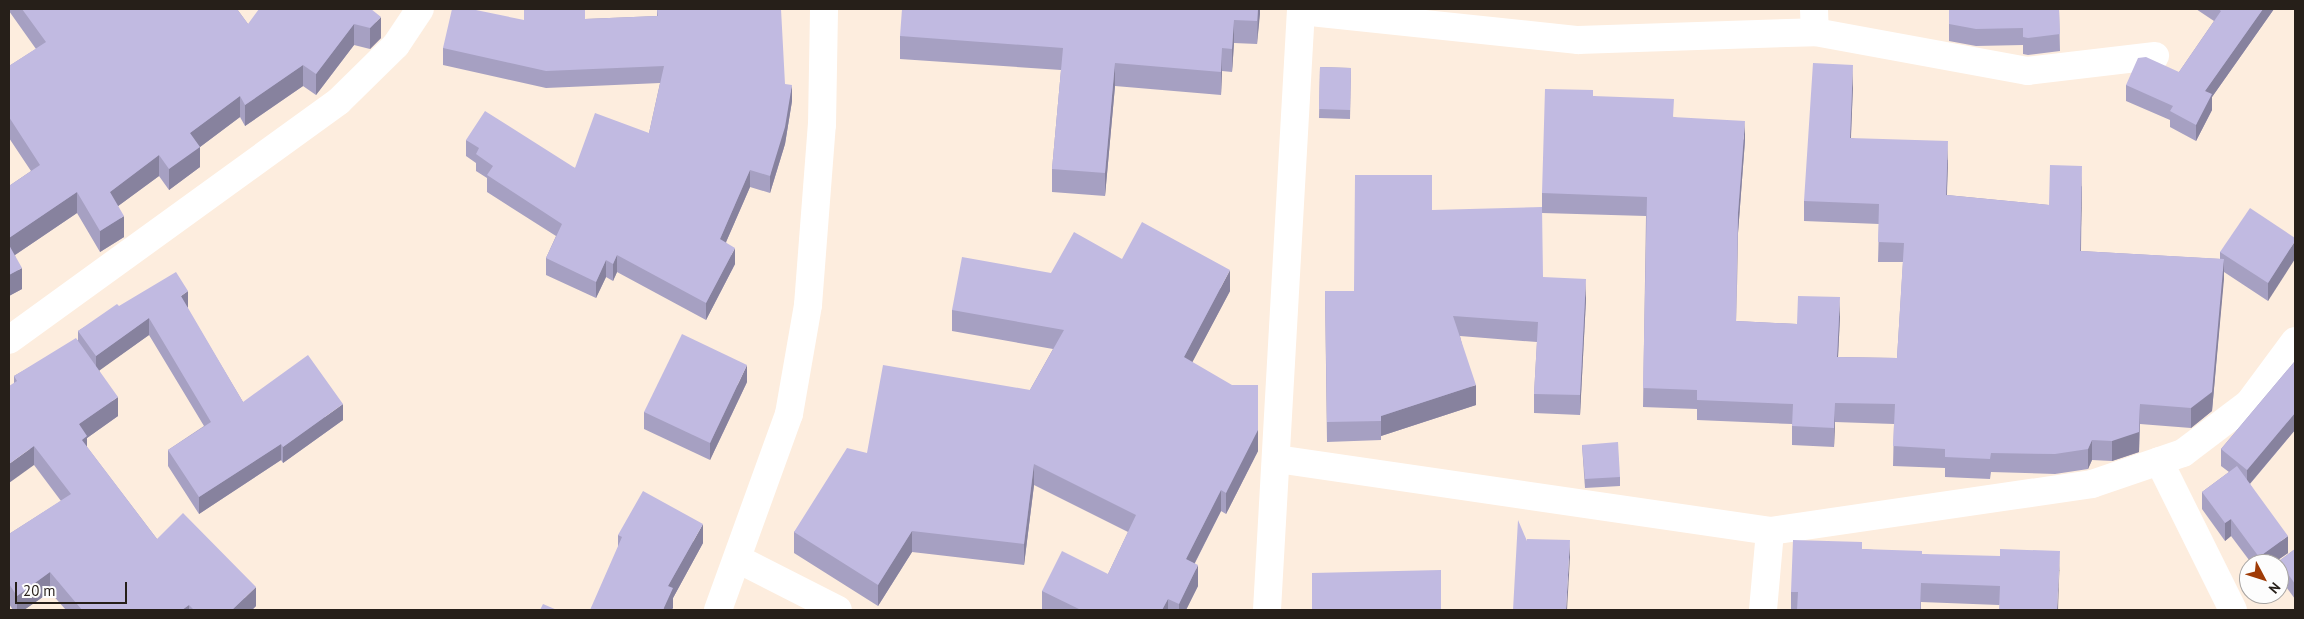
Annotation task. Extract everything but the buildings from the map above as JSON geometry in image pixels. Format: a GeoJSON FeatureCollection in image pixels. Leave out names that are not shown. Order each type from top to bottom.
{"type":"FeatureCollection","features":[{"type":"Feature","properties":{"kind":"street"},"geometry":{"type":"LineString","coordinates":[[9,340],[339,101],[396,45],[420,9]]}},
{"type":"Feature","properties":{"kind":"street"},"geometry":{"type":"LineString","coordinates":[[718,610],[789,414],[808,305],[822,125],[824,9]]}},
{"type":"Feature","properties":{"kind":"street"},"geometry":{"type":"LineString","coordinates":[[1268,610],[1301,10],[1578,40],[1814,20],[2027,71],[2155,56]]}},
{"type":"Feature","properties":{"kind":"street"},"geometry":{"type":"LineString","coordinates":[[1277,459],[1770,531],[2092,484],[2159,462],[2183,453],[2249,403],[2295,341]]}},
{"type":"Feature","properties":{"kind":"street"},"geometry":{"type":"LineString","coordinates":[[2159,462],[2233,610]]}},
{"type":"Feature","properties":{"kind":"street"},"geometry":{"type":"LineString","coordinates":[[1763,610],[1770,531]]}},
{"type":"Feature","properties":{"kind":"street"},"geometry":{"type":"LineString","coordinates":[[738,559],[838,610]]}}]}
